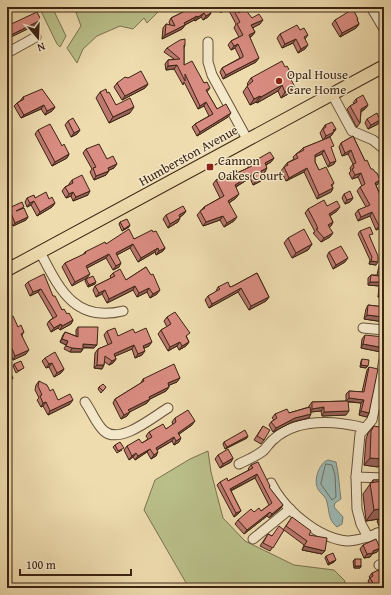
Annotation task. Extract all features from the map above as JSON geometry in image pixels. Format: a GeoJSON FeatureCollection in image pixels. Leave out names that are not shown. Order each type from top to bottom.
{"type":"FeatureCollection","features":[{"type":"Feature","properties":{"kind":"main road","name":"Humberston Avenue"},"geometry":{"type":"LineString","coordinates":[[8,266],[40,252],[384,66]]}},
{"type":"Feature","properties":{"kind":"street"},"geometry":{"type":"LineString","coordinates":[[371,7],[384,29]]}},
{"type":"Feature","properties":{"kind":"street"},"geometry":{"type":"LineString","coordinates":[[7,53],[36,37]]}},
{"type":"Feature","properties":{"kind":"street"},"geometry":{"type":"LineString","coordinates":[[208,42],[208,62],[212,75],[247,139]]}},
{"type":"Feature","properties":{"kind":"street"},"geometry":{"type":"LineString","coordinates":[[332,94],[352,131],[373,140],[384,149]]}},
{"type":"Feature","properties":{"kind":"street"},"geometry":{"type":"LineString","coordinates":[[40,252],[61,291],[72,302],[86,310],[100,313],[123,311]]}},
{"type":"Feature","properties":{"kind":"street"},"geometry":{"type":"LineString","coordinates":[[363,328],[384,330]]}},
{"type":"Feature","properties":{"kind":"street"},"geometry":{"type":"LineString","coordinates":[[368,537],[361,524],[357,509],[356,477],[360,434],[369,428],[372,420],[384,360]]}},
{"type":"Feature","properties":{"kind":"street"},"geometry":{"type":"LineString","coordinates":[[85,402],[103,431],[113,436],[127,433],[168,408]]}},
{"type":"Feature","properties":{"kind":"street"},"geometry":{"type":"LineString","coordinates":[[239,464],[262,451],[278,436],[300,426],[319,422],[339,422],[369,428]]}},
{"type":"Feature","properties":{"kind":"street"},"geometry":{"type":"LineString","coordinates":[[356,477],[384,478]]}},
{"type":"Feature","properties":{"kind":"street"},"geometry":{"type":"LineString","coordinates":[[271,483],[279,497],[290,509],[316,530],[333,538],[346,541],[368,537],[381,532],[384,548]]}},
{"type":"Feature","properties":{"kind":"street"},"geometry":{"type":"LineString","coordinates":[[253,539],[290,509]]}},
{"type":"Feature","properties":{"kind":"green space"},"geometry":{"type":"Polygon","coordinates":[[[39,7],[52,7],[66,36],[60,47],[57,44],[39,7]]]}},
{"type":"Feature","properties":{"kind":"green space"},"geometry":{"type":"Polygon","coordinates":[[[74,7],[163,7],[147,23],[144,18],[133,29],[120,26],[97,36],[83,49],[77,63],[67,48],[81,26],[74,7]]]}},
{"type":"Feature","properties":{"kind":"green space"},"geometry":{"type":"Polygon","coordinates":[[[208,451],[211,472],[223,518],[245,541],[294,565],[334,570],[345,581],[344,588],[189,588],[144,510],[155,480],[190,459],[208,451]]]}},
{"type":"Feature","properties":{"kind":"water"},"geometry":{"type":"Polygon","coordinates":[[[328,460],[336,462],[338,471],[341,499],[335,503],[334,507],[343,517],[342,524],[337,527],[330,518],[326,499],[319,490],[316,482],[320,468],[328,460]]]}},
{"type":"Feature","properties":{"kind":"building"},"geometry":{"type":"Polygon","coordinates":[[[193,7],[208,7],[211,13],[206,16],[204,13],[198,17],[197,16],[184,23],[185,25],[165,35],[166,24],[175,26],[171,18],[193,7]]]}},
{"type":"Feature","properties":{"kind":"building"},"geometry":{"type":"Polygon","coordinates":[[[232,7],[239,7],[238,13],[245,9],[252,18],[259,14],[263,20],[251,25],[255,32],[249,35],[259,58],[226,75],[222,68],[243,57],[238,44],[234,46],[231,41],[243,35],[237,24],[240,22],[232,7]]]}},
{"type":"Feature","properties":{"kind":"building"},"geometry":{"type":"Polygon","coordinates":[[[353,9],[359,24],[342,33],[335,20],[353,9]]]}},
{"type":"Feature","properties":{"kind":"building"},"geometry":{"type":"Polygon","coordinates":[[[37,12],[41,20],[7,37],[7,26],[37,12]]]}},
{"type":"Feature","properties":{"kind":"building"},"geometry":{"type":"Polygon","coordinates":[[[297,25],[300,30],[304,28],[308,35],[304,37],[308,45],[301,49],[296,39],[285,44],[280,34],[297,25]]]}},
{"type":"Feature","properties":{"kind":"building"},"geometry":{"type":"Polygon","coordinates":[[[185,39],[184,65],[192,61],[204,83],[207,82],[210,88],[206,90],[217,109],[226,104],[231,113],[200,132],[195,124],[213,114],[206,102],[200,106],[185,74],[185,81],[177,65],[168,66],[168,60],[180,59],[167,48],[180,40],[185,39]]]}},
{"type":"Feature","properties":{"kind":"building"},"geometry":{"type":"Polygon","coordinates":[[[282,61],[292,75],[289,76],[295,87],[285,92],[282,85],[261,97],[260,96],[254,99],[247,86],[253,81],[251,78],[282,61]]]}},
{"type":"Feature","properties":{"kind":"building"},"geometry":{"type":"Polygon","coordinates":[[[141,71],[148,84],[125,96],[117,83],[125,77],[128,78],[141,71]]]}},
{"type":"Feature","properties":{"kind":"building"},"geometry":{"type":"Polygon","coordinates":[[[42,89],[55,107],[47,111],[44,105],[24,115],[17,103],[24,99],[23,97],[42,89]]]}},
{"type":"Feature","properties":{"kind":"building"},"geometry":{"type":"Polygon","coordinates":[[[106,89],[107,93],[109,92],[116,105],[130,98],[134,107],[113,117],[100,92],[106,89]]]}},
{"type":"Feature","properties":{"kind":"building"},"geometry":{"type":"Polygon","coordinates":[[[363,95],[368,105],[361,109],[360,123],[350,106],[357,102],[356,99],[363,95]]]}},
{"type":"Feature","properties":{"kind":"building"},"geometry":{"type":"Polygon","coordinates":[[[377,113],[380,120],[371,125],[367,119],[377,113]]]}},
{"type":"Feature","properties":{"kind":"building"},"geometry":{"type":"Polygon","coordinates":[[[73,118],[80,130],[74,133],[68,121],[73,118]]]}},
{"type":"Feature","properties":{"kind":"building"},"geometry":{"type":"Polygon","coordinates":[[[332,122],[336,129],[333,130],[334,132],[326,136],[323,129],[326,127],[325,125],[332,122]]]}},
{"type":"Feature","properties":{"kind":"building"},"geometry":{"type":"Polygon","coordinates":[[[50,124],[62,146],[64,144],[69,154],[55,162],[38,130],[50,124]]]}},
{"type":"Feature","properties":{"kind":"building"},"geometry":{"type":"Polygon","coordinates":[[[353,136],[365,161],[367,160],[371,169],[377,173],[380,180],[375,183],[380,195],[383,194],[384,197],[384,226],[383,224],[379,226],[372,212],[361,217],[358,210],[370,205],[360,187],[365,184],[361,173],[355,175],[352,169],[354,168],[353,164],[356,163],[351,150],[345,153],[341,143],[353,136]]]}},
{"type":"Feature","properties":{"kind":"building"},"geometry":{"type":"Polygon","coordinates":[[[330,137],[334,146],[331,147],[336,161],[330,163],[324,150],[315,155],[315,162],[319,170],[326,167],[334,183],[331,185],[333,188],[319,195],[307,168],[289,178],[284,167],[288,165],[287,163],[298,158],[296,154],[304,150],[303,148],[330,137]]]}},
{"type":"Feature","properties":{"kind":"building"},"geometry":{"type":"Polygon","coordinates":[[[99,144],[107,159],[113,156],[117,164],[108,168],[109,171],[96,176],[93,168],[96,167],[86,149],[99,144]]]}},
{"type":"Feature","properties":{"kind":"building"},"geometry":{"type":"Polygon","coordinates":[[[270,152],[274,158],[265,163],[267,168],[261,171],[264,177],[256,181],[253,174],[235,185],[239,194],[228,201],[237,217],[227,223],[223,216],[206,222],[200,211],[205,208],[204,207],[224,196],[216,180],[236,170],[237,173],[252,166],[251,163],[270,152]]]}},
{"type":"Feature","properties":{"kind":"building"},"geometry":{"type":"Polygon","coordinates":[[[82,175],[90,191],[76,197],[73,192],[69,194],[65,187],[73,183],[72,180],[82,175]]]}},
{"type":"Feature","properties":{"kind":"building"},"geometry":{"type":"Polygon","coordinates":[[[350,191],[353,198],[347,200],[344,194],[350,191]]]}},
{"type":"Feature","properties":{"kind":"building"},"geometry":{"type":"Polygon","coordinates":[[[46,192],[49,199],[52,197],[55,203],[40,212],[34,201],[30,203],[27,198],[34,195],[35,198],[46,192]]]}},
{"type":"Feature","properties":{"kind":"building"},"geometry":{"type":"Polygon","coordinates":[[[324,200],[327,206],[337,201],[340,207],[329,214],[333,222],[328,225],[333,233],[324,238],[316,229],[318,229],[308,209],[324,200]]]}},
{"type":"Feature","properties":{"kind":"building"},"geometry":{"type":"Polygon","coordinates":[[[22,202],[24,207],[16,211],[24,208],[28,217],[15,223],[11,213],[7,215],[7,209],[22,202]]]}},
{"type":"Feature","properties":{"kind":"building"},"geometry":{"type":"Polygon","coordinates":[[[183,206],[186,211],[179,215],[180,218],[170,224],[166,215],[183,206]]]}},
{"type":"Feature","properties":{"kind":"building"},"geometry":{"type":"Polygon","coordinates":[[[127,219],[130,225],[124,229],[120,222],[127,219]]]}},
{"type":"Feature","properties":{"kind":"building"},"geometry":{"type":"Polygon","coordinates":[[[370,227],[373,234],[369,235],[378,256],[378,262],[371,261],[372,257],[360,231],[370,227]]]}},
{"type":"Feature","properties":{"kind":"building"},"geometry":{"type":"Polygon","coordinates":[[[129,229],[134,239],[152,230],[153,232],[156,231],[165,248],[159,251],[158,248],[141,258],[133,244],[116,253],[121,263],[116,266],[109,254],[86,266],[90,274],[75,282],[65,263],[105,242],[106,244],[129,229]]]}},
{"type":"Feature","properties":{"kind":"building"},"geometry":{"type":"Polygon","coordinates":[[[304,229],[312,244],[296,253],[288,238],[304,229]]]}},
{"type":"Feature","properties":{"kind":"building"},"geometry":{"type":"Polygon","coordinates":[[[341,246],[348,258],[336,265],[329,252],[341,246]]]}},
{"type":"Feature","properties":{"kind":"building"},"geometry":{"type":"Polygon","coordinates":[[[381,262],[384,263],[384,294],[380,293],[381,282],[370,282],[371,275],[379,276],[381,262]]]}},
{"type":"Feature","properties":{"kind":"building"},"geometry":{"type":"Polygon","coordinates":[[[146,267],[151,275],[153,274],[160,290],[153,294],[149,288],[139,293],[135,286],[109,299],[105,290],[99,293],[95,286],[115,276],[113,273],[120,269],[126,280],[146,267]]]}},
{"type":"Feature","properties":{"kind":"building"},"geometry":{"type":"Polygon","coordinates":[[[257,273],[269,297],[251,306],[241,288],[212,304],[208,296],[220,289],[218,287],[228,282],[230,287],[233,286],[257,273]]]}},
{"type":"Feature","properties":{"kind":"building"},"geometry":{"type":"Polygon","coordinates":[[[44,274],[53,296],[55,296],[62,310],[64,309],[67,314],[69,313],[73,320],[62,326],[61,324],[54,328],[49,321],[57,316],[41,289],[33,292],[28,282],[44,274]]]}},
{"type":"Feature","properties":{"kind":"building"},"geometry":{"type":"Polygon","coordinates":[[[93,276],[96,282],[89,285],[86,279],[93,276]]]}},
{"type":"Feature","properties":{"kind":"building"},"geometry":{"type":"Polygon","coordinates":[[[368,305],[384,307],[384,317],[367,315],[368,305]]]}},
{"type":"Feature","properties":{"kind":"building"},"geometry":{"type":"Polygon","coordinates":[[[175,312],[190,333],[186,336],[189,342],[182,346],[180,342],[170,347],[161,330],[171,324],[167,317],[175,312]]]}},
{"type":"Feature","properties":{"kind":"building"},"geometry":{"type":"Polygon","coordinates":[[[13,316],[18,327],[21,325],[24,332],[21,334],[29,350],[15,356],[7,336],[7,329],[10,328],[7,318],[13,316]]]}},
{"type":"Feature","properties":{"kind":"building"},"geometry":{"type":"Polygon","coordinates":[[[78,327],[98,327],[97,345],[83,344],[83,349],[66,346],[68,341],[62,339],[65,332],[78,337],[78,327]]]}},
{"type":"Feature","properties":{"kind":"building"},"geometry":{"type":"Polygon","coordinates":[[[115,328],[118,336],[133,329],[135,333],[146,328],[152,342],[143,346],[145,351],[138,354],[134,345],[114,354],[116,359],[112,361],[105,356],[104,365],[97,365],[98,349],[112,343],[107,331],[115,328]]]}},
{"type":"Feature","properties":{"kind":"building"},"geometry":{"type":"Polygon","coordinates":[[[365,335],[384,337],[384,348],[363,344],[365,335]]]}},
{"type":"Feature","properties":{"kind":"building"},"geometry":{"type":"Polygon","coordinates":[[[55,352],[64,369],[57,373],[52,363],[49,364],[45,358],[55,352]]]}},
{"type":"Feature","properties":{"kind":"building"},"geometry":{"type":"Polygon","coordinates":[[[362,359],[369,360],[368,366],[361,365],[362,359]]]}},
{"type":"Feature","properties":{"kind":"building"},"geometry":{"type":"Polygon","coordinates":[[[21,361],[24,368],[18,371],[14,364],[21,361]]]}},
{"type":"Feature","properties":{"kind":"building"},"geometry":{"type":"Polygon","coordinates":[[[174,364],[180,378],[168,383],[169,387],[128,410],[130,412],[124,415],[115,399],[144,381],[143,379],[174,364]]]}},
{"type":"Feature","properties":{"kind":"building"},"geometry":{"type":"Polygon","coordinates":[[[369,367],[378,369],[369,413],[361,411],[364,400],[349,398],[349,391],[364,392],[369,367]]]}},
{"type":"Feature","properties":{"kind":"building"},"geometry":{"type":"Polygon","coordinates":[[[9,370],[13,378],[7,381],[7,371],[9,370]]]}},
{"type":"Feature","properties":{"kind":"building"},"geometry":{"type":"Polygon","coordinates":[[[39,381],[47,385],[50,391],[53,389],[58,400],[70,394],[73,400],[50,411],[46,402],[43,403],[40,396],[42,395],[38,386],[39,381]]]}},
{"type":"Feature","properties":{"kind":"building"},"geometry":{"type":"Polygon","coordinates":[[[103,384],[106,387],[103,391],[99,387],[103,384]]]}},
{"type":"Feature","properties":{"kind":"building"},"geometry":{"type":"Polygon","coordinates":[[[348,401],[349,411],[324,412],[324,407],[312,409],[312,402],[348,401]]]}},
{"type":"Feature","properties":{"kind":"building"},"geometry":{"type":"Polygon","coordinates":[[[310,407],[311,414],[295,418],[276,428],[271,422],[277,418],[275,414],[287,409],[289,413],[310,407]]]}},
{"type":"Feature","properties":{"kind":"building"},"geometry":{"type":"Polygon","coordinates":[[[188,410],[195,421],[178,433],[181,438],[176,441],[174,437],[156,448],[158,452],[154,455],[150,449],[138,456],[136,453],[132,456],[127,446],[139,439],[142,443],[152,437],[149,432],[163,424],[166,429],[176,422],[175,418],[188,410]]]}},
{"type":"Feature","properties":{"kind":"building"},"geometry":{"type":"Polygon","coordinates":[[[263,426],[270,430],[264,440],[257,436],[263,426]]]}},
{"type":"Feature","properties":{"kind":"building"},"geometry":{"type":"Polygon","coordinates":[[[374,426],[384,428],[383,459],[370,458],[371,431],[374,426]]]}},
{"type":"Feature","properties":{"kind":"building"},"geometry":{"type":"Polygon","coordinates":[[[245,430],[248,436],[227,447],[224,442],[245,430]]]}},
{"type":"Feature","properties":{"kind":"building"},"geometry":{"type":"Polygon","coordinates":[[[120,442],[124,448],[118,451],[115,445],[120,442]]]}},
{"type":"Feature","properties":{"kind":"building"},"geometry":{"type":"Polygon","coordinates":[[[228,449],[233,458],[223,464],[218,455],[228,449]]]}},
{"type":"Feature","properties":{"kind":"building"},"geometry":{"type":"Polygon","coordinates":[[[258,462],[270,486],[269,487],[283,505],[272,514],[270,512],[247,530],[238,520],[251,509],[254,512],[259,508],[261,511],[272,503],[257,474],[230,489],[241,511],[236,513],[220,482],[227,478],[228,481],[253,468],[251,465],[258,462]]]}},
{"type":"Feature","properties":{"kind":"building"},"geometry":{"type":"Polygon","coordinates":[[[373,480],[384,480],[384,486],[382,481],[373,483],[373,480]]]}},
{"type":"Feature","properties":{"kind":"building"},"geometry":{"type":"Polygon","coordinates":[[[382,481],[384,508],[374,510],[370,483],[382,481]]]}},
{"type":"Feature","properties":{"kind":"building"},"geometry":{"type":"Polygon","coordinates":[[[384,516],[384,522],[382,523],[380,518],[384,516]]]}},
{"type":"Feature","properties":{"kind":"building"},"geometry":{"type":"Polygon","coordinates":[[[292,517],[311,531],[309,535],[327,538],[325,551],[304,546],[307,541],[286,526],[292,517]]]}},
{"type":"Feature","properties":{"kind":"building"},"geometry":{"type":"Polygon","coordinates":[[[279,526],[284,530],[273,548],[263,543],[268,534],[272,536],[279,526]]]}},
{"type":"Feature","properties":{"kind":"building"},"geometry":{"type":"Polygon","coordinates":[[[376,539],[380,548],[373,551],[373,553],[367,554],[363,545],[376,539]]]}},
{"type":"Feature","properties":{"kind":"building"},"geometry":{"type":"Polygon","coordinates":[[[333,553],[336,560],[329,563],[326,556],[333,553]]]}},
{"type":"Feature","properties":{"kind":"building"},"geometry":{"type":"Polygon","coordinates":[[[355,559],[361,559],[361,566],[355,566],[355,559]]]}},
{"type":"Feature","properties":{"kind":"building"},"geometry":{"type":"Polygon","coordinates":[[[381,569],[384,575],[384,588],[376,588],[370,578],[373,576],[372,573],[381,569]]]}},
{"type":"Feature","properties":{"kind":"place","name":"Opal House Care Home"},"geometry":{"type":"Point","coordinates":[279,81]}},
{"type":"Feature","properties":{"kind":"place","name":"Cannon Oakes Court"},"geometry":{"type":"Point","coordinates":[210,167]}}]}
